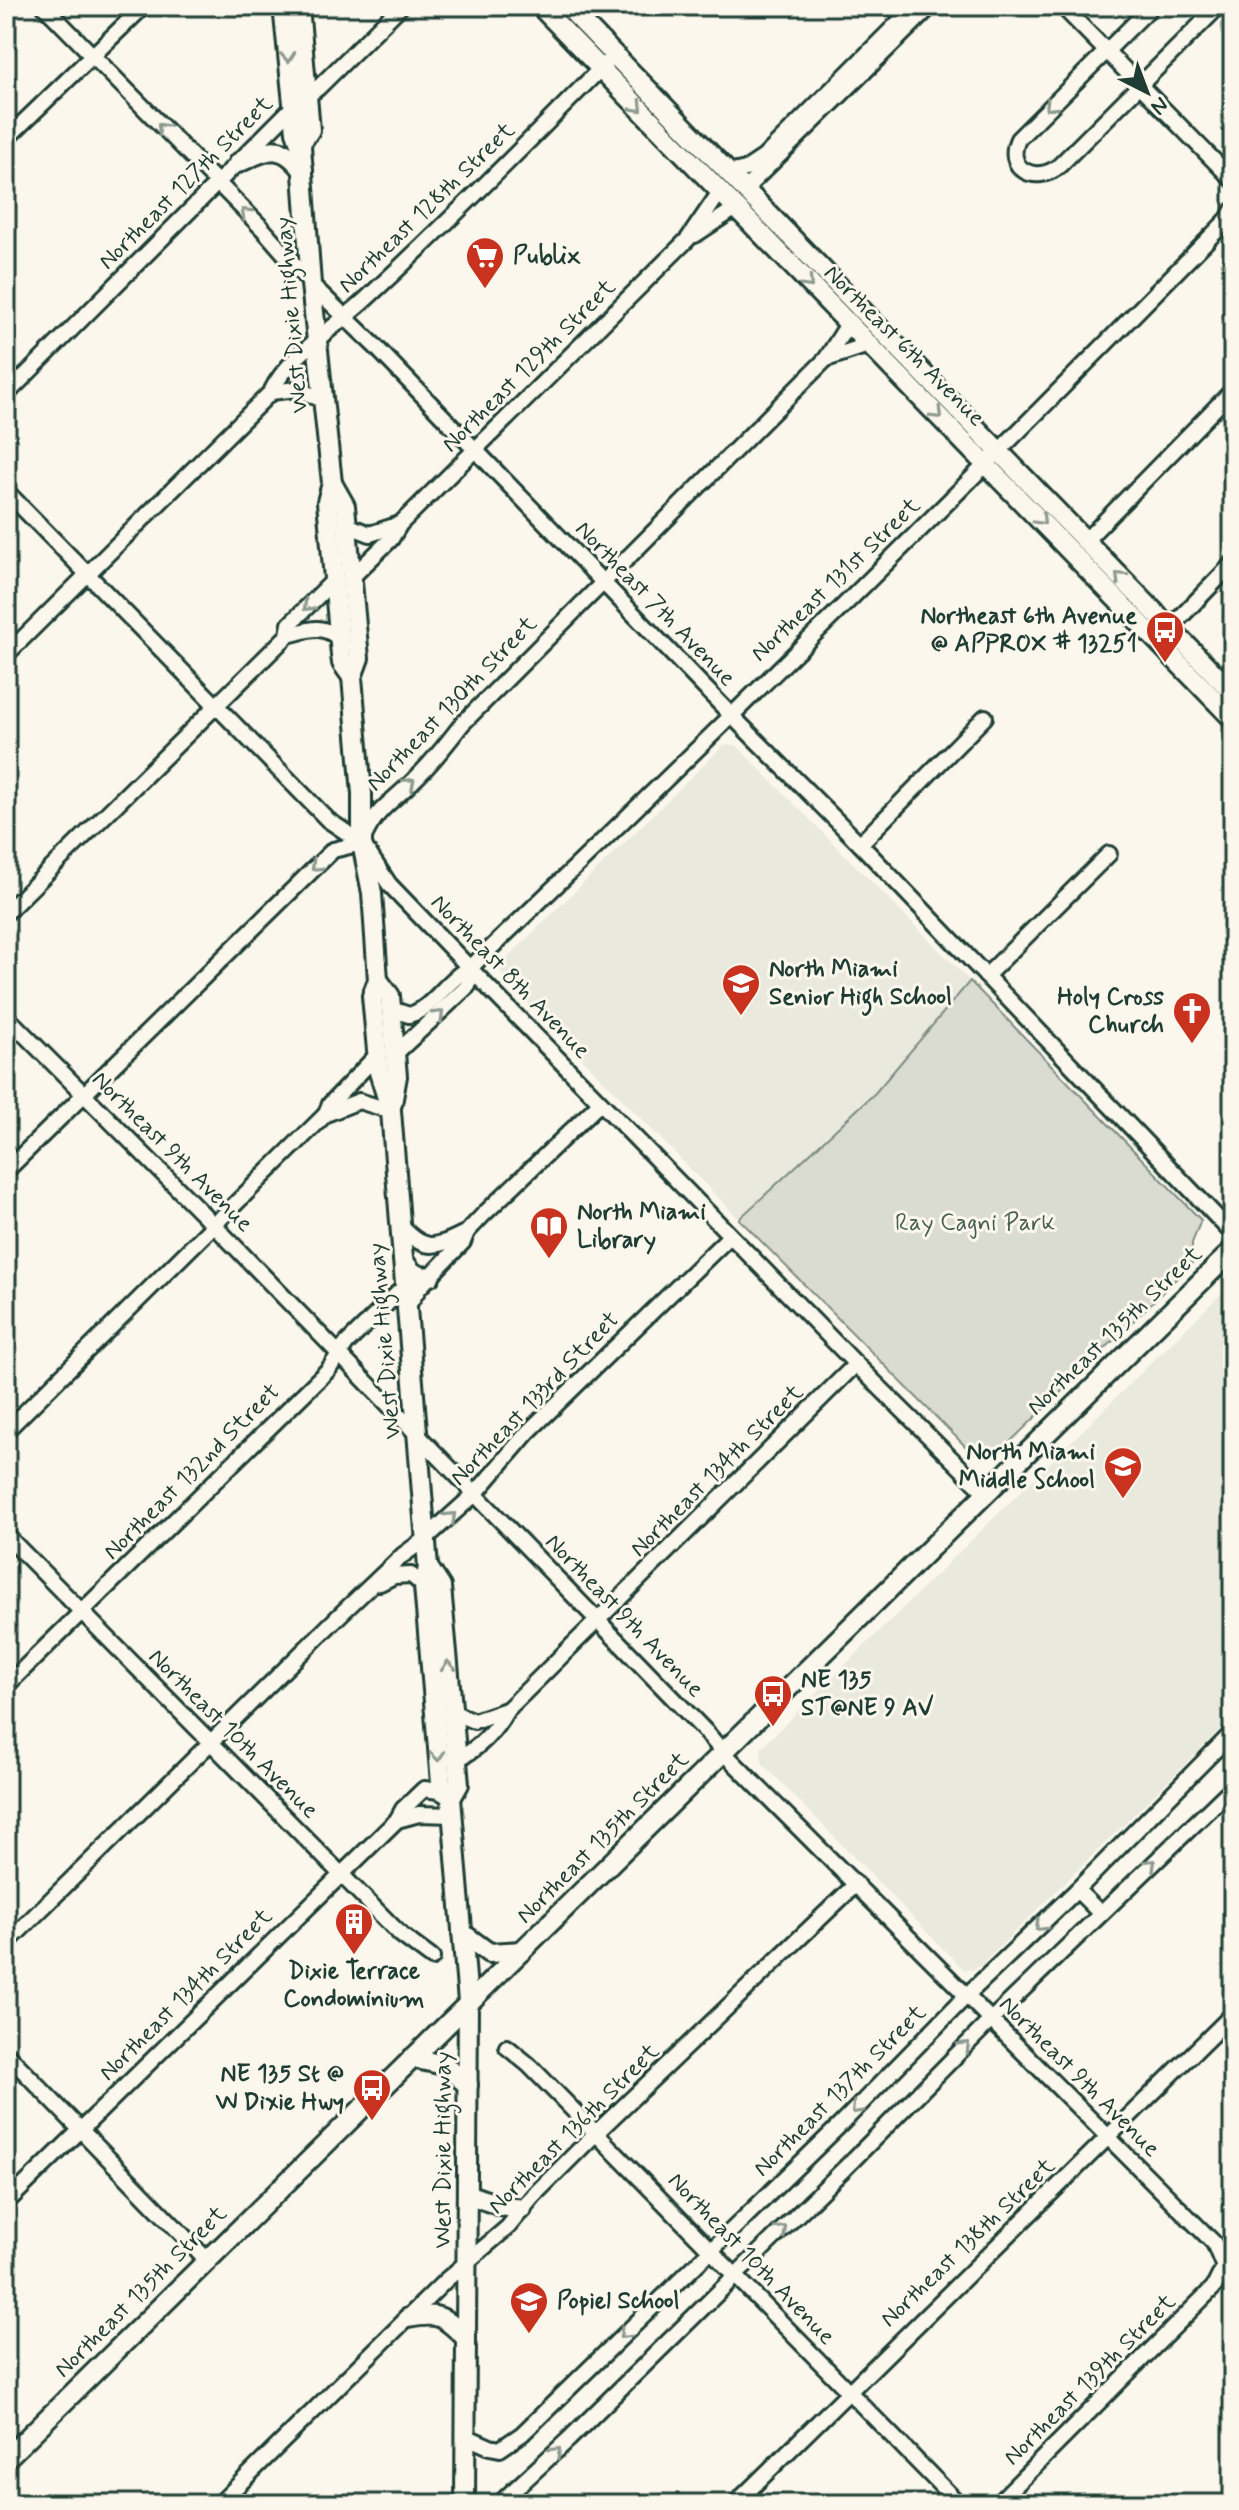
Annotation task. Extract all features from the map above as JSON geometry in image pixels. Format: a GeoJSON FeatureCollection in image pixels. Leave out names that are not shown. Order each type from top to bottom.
{"type":"FeatureCollection","features":[{"type":"Feature","properties":{"kind":"main road","name":"West Dixie Highway"},"geometry":{"type":"LineString","coordinates":[[283,6],[300,102],[310,130],[301,143],[311,284],[332,483],[327,502],[359,658],[352,677],[362,794],[362,843],[372,893],[378,980],[372,996],[386,1055],[397,1076],[391,1111],[428,1567],[424,1586],[441,1783],[452,1807],[468,2002],[465,2504]]}},
{"type":"Feature","properties":{"kind":"main road","name":"West Dixie Highway"},"geometry":{"type":"LineString","coordinates":[[299,6],[300,102]]}},
{"type":"Feature","properties":{"kind":"main road","name":"Northeast 6th Avenue"},"geometry":{"type":"LineString","coordinates":[[540,6],[868,345],[1084,542],[1233,693]]}},
{"type":"Feature","properties":{"kind":"main road","name":"Northeast 6th Avenue"},"geometry":{"type":"LineString","coordinates":[[567,6],[815,260],[1224,705],[1233,719]]}},
{"type":"Feature","properties":{"kind":"main road"},"geometry":{"type":"LineString","coordinates":[[238,163],[272,149],[290,155],[303,170]]}},
{"type":"Feature","properties":{"kind":"main road"},"geometry":{"type":"LineString","coordinates":[[697,168],[744,190]]}},
{"type":"Feature","properties":{"kind":"main road"},"geometry":{"type":"LineString","coordinates":[[720,192],[740,199],[774,221]]}},
{"type":"Feature","properties":{"kind":"main road","name":"West Dixie Highway"},"geometry":{"type":"LineString","coordinates":[[332,483],[345,506],[347,525],[339,638],[342,663],[352,677]]}},
{"type":"Feature","properties":{"kind":"main road","name":"West Dixie Highway"},"geometry":{"type":"LineString","coordinates":[[378,980],[390,996],[386,1055]]}},
{"type":"Feature","properties":{"kind":"main road","name":"Northeast 135th Street"},"geometry":{"type":"LineString","coordinates":[[6,2459],[1233,1250]]}},
{"type":"Feature","properties":{"kind":"main road"},"geometry":{"type":"LineString","coordinates":[[403,1259],[408,1269],[418,1276],[430,1276]]}},
{"type":"Feature","properties":{"kind":"main road","name":"West Dixie Highway"},"geometry":{"type":"LineString","coordinates":[[428,1567],[441,1587],[459,1784],[452,1807]]}},
{"type":"Feature","properties":{"kind":"main road"},"geometry":{"type":"LineString","coordinates":[[462,1933],[489,1953],[522,1951]]}},
{"type":"Feature","properties":{"kind":"main road"},"geometry":{"type":"LineString","coordinates":[[412,2058],[444,2065],[468,2085]]}},
{"type":"Feature","properties":{"kind":"main road"},"geometry":{"type":"LineString","coordinates":[[467,2194],[501,2206],[522,2209]]}},
{"type":"Feature","properties":{"kind":"main road"},"geometry":{"type":"LineString","coordinates":[[408,2318],[430,2314],[441,2316],[466,2338]]}},
{"type":"Feature","properties":{"kind":"street","name":"Northeast 7th Avenue"},"geometry":{"type":"LineString","coordinates":[[44,6],[262,228],[311,284],[860,844],[1233,1234]]}},
{"type":"Feature","properties":{"kind":"street"},"geometry":{"type":"LineString","coordinates":[[6,139],[144,6]]}},
{"type":"Feature","properties":{"kind":"street","name":"Northeast 127th Street"},"geometry":{"type":"LineString","coordinates":[[6,395],[238,163],[401,6]]}},
{"type":"Feature","properties":{"kind":"street"},"geometry":{"type":"LineString","coordinates":[[728,173],[746,169],[764,157],[915,6]]}},
{"type":"Feature","properties":{"kind":"street"},"geometry":{"type":"LineString","coordinates":[[744,190],[931,6]]}},
{"type":"Feature","properties":{"kind":"street"},"geometry":{"type":"LineString","coordinates":[[1062,6],[1232,182]]}},
{"type":"Feature","properties":{"kind":"street"},"geometry":{"type":"LineString","coordinates":[[1152,6],[1018,139],[1014,152],[1021,168],[1036,176],[1053,171],[1219,6]]}},
{"type":"Feature","properties":{"kind":"street","name":"Northeast 128th Street"},"geometry":{"type":"LineString","coordinates":[[6,655],[271,392],[276,380],[346,317],[614,54]]}},
{"type":"Feature","properties":{"kind":"street","name":"Northeast 129th Street"},"geometry":{"type":"LineString","coordinates":[[6,913],[288,635],[290,624],[391,539],[400,524],[688,239],[720,192]]}},
{"type":"Feature","properties":{"kind":"street","name":"Northeast 129th Street"},"geometry":{"type":"LineString","coordinates":[[688,239],[736,208]]}},
{"type":"Feature","properties":{"kind":"street","name":"Northeast 131st Street"},"geometry":{"type":"LineString","coordinates":[[391,1009],[409,1015],[416,1012],[458,973],[470,968],[994,458],[1231,215]]}},
{"type":"Feature","properties":{"kind":"street","name":"Northeast 130th Street"},"geometry":{"type":"LineString","coordinates":[[362,843],[383,806],[440,754],[462,724],[826,359],[848,324]]}},
{"type":"Feature","properties":{"kind":"street","name":"Northeast 130th Street"},"geometry":{"type":"LineString","coordinates":[[826,359],[868,345]]}},
{"type":"Feature","properties":{"kind":"street"},"geometry":{"type":"LineString","coordinates":[[271,392],[297,389],[323,400]]}},
{"type":"Feature","properties":{"kind":"street"},"geometry":{"type":"LineString","coordinates":[[1084,542],[1233,390]]}},
{"type":"Feature","properties":{"kind":"street","name":"Northeast 8th Avenue"},"geometry":{"type":"LineString","coordinates":[[6,491],[328,820],[362,843],[389,884],[730,1236],[985,1492]]}},
{"type":"Feature","properties":{"kind":"street"},"geometry":{"type":"LineString","coordinates":[[347,525],[370,534],[400,524]]}},
{"type":"Feature","properties":{"kind":"street"},"geometry":{"type":"LineString","coordinates":[[1171,627],[1233,563]]}},
{"type":"Feature","properties":{"kind":"street"},"geometry":{"type":"LineString","coordinates":[[288,635],[316,627],[330,631],[339,638]]}},
{"type":"Feature","properties":{"kind":"street"},"geometry":{"type":"LineString","coordinates":[[860,844],[985,717]]}},
{"type":"Feature","properties":{"kind":"street"},"geometry":{"type":"LineString","coordinates":[[6,1171],[333,850],[362,843]]}},
{"type":"Feature","properties":{"kind":"street"},"geometry":{"type":"LineString","coordinates":[[986,976],[1109,854]]}},
{"type":"Feature","properties":{"kind":"street","name":"Northeast 131st Street"},"geometry":{"type":"LineString","coordinates":[[326,1114],[330,1104],[468,986],[470,968]]}},
{"type":"Feature","properties":{"kind":"street","name":"Northeast 9th Avenue"},"geometry":{"type":"LineString","coordinates":[[6,1016],[476,1493],[723,1752],[1214,2243],[1230,2265]]}},
{"type":"Feature","properties":{"kind":"street","name":"Northeast 131st Street"},"geometry":{"type":"LineString","coordinates":[[6,1431],[326,1114],[359,1101],[391,1111]]}},
{"type":"Feature","properties":{"kind":"street"},"geometry":{"type":"LineString","coordinates":[[400,1225],[416,1240],[434,1246],[446,1244],[467,1232],[600,1103]]}},
{"type":"Feature","properties":{"kind":"street"},"geometry":{"type":"LineString","coordinates":[[407,1307],[430,1276],[463,1242],[467,1232]]}},
{"type":"Feature","properties":{"kind":"street","name":"Northeast 133rd Street"},"geometry":{"type":"LineString","coordinates":[[6,1944],[369,1587],[476,1493],[528,1432],[730,1236]]}},
{"type":"Feature","properties":{"kind":"street","name":"Northeast 132nd Street"},"geometry":{"type":"LineString","coordinates":[[6,1686],[328,1370],[339,1354],[405,1286]]}},
{"type":"Feature","properties":{"kind":"street","name":"Northeast 134th Street"},"geometry":{"type":"LineString","coordinates":[[457,1759],[476,1748],[507,1710],[856,1364]]}},
{"type":"Feature","properties":{"kind":"street","name":"Northeast 10th Avenue"},"geometry":{"type":"LineString","coordinates":[[6,1533],[409,1942],[432,1958]]}},
{"type":"Feature","properties":{"kind":"street","name":"Northeast 133rd Street"},"geometry":{"type":"LineString","coordinates":[[369,1587],[394,1576],[411,1575],[424,1586]]}},
{"type":"Feature","properties":{"kind":"street"},"geometry":{"type":"LineString","coordinates":[[452,1712],[474,1721],[507,1710]]}},
{"type":"Feature","properties":{"kind":"street","name":"Northeast 137th Street"},"geometry":{"type":"LineString","coordinates":[[465,2436],[496,2448],[510,2444],[841,2124],[1233,1732]]}},
{"type":"Feature","properties":{"kind":"street"},"geometry":{"type":"LineString","coordinates":[[499,2504],[736,2275],[1100,1913],[1233,1787]]}},
{"type":"Feature","properties":{"kind":"street","name":"Northeast 134th Street"},"geometry":{"type":"LineString","coordinates":[[6,2203],[397,1820],[403,1809],[424,1789],[439,1791],[452,1807]]}},
{"type":"Feature","properties":{"kind":"street"},"geometry":{"type":"LineString","coordinates":[[397,1820],[452,1807]]}},
{"type":"Feature","properties":{"kind":"street","name":"Northeast 136th Street"},"geometry":{"type":"LineString","coordinates":[[219,2504],[446,2280],[508,2227],[596,2133],[856,1884]]}},
{"type":"Feature","properties":{"kind":"street"},"geometry":{"type":"LineString","coordinates":[[1077,1890],[1100,1913]]}},
{"type":"Feature","properties":{"kind":"street","name":"Northeast 138th Street"},"geometry":{"type":"LineString","coordinates":[[735,2504],[1233,2014]]}},
{"type":"Feature","properties":{"kind":"street","name":"Northeast 10th Avenue"},"geometry":{"type":"LineString","coordinates":[[507,2047],[529,2065],[959,2504]]}},
{"type":"Feature","properties":{"kind":"street"},"geometry":{"type":"LineString","coordinates":[[6,2053],[207,2260]]}},
{"type":"Feature","properties":{"kind":"street","name":"Northeast 139th Street"},"geometry":{"type":"LineString","coordinates":[[997,2504],[1214,2287],[1230,2265]]}},
{"type":"Feature","properties":{"kind":"shaded area","name":"North Miami Senior High School"},"geometry":{"type":"Polygon","coordinates":[[[724,745],[736,745],[970,981],[874,1093],[739,1219],[503,977],[500,970],[503,962],[724,745]]]}},
{"type":"Feature","properties":{"kind":"shaded area","name":"North Miami Middle School"},"geometry":{"type":"Polygon","coordinates":[[[1233,1282],[1233,1717],[980,1966],[963,1969],[762,1763],[761,1748],[1233,1282]]]}},
{"type":"Feature","properties":{"kind":"green space","name":"Ray Cagni Park"},"geometry":{"type":"Polygon","coordinates":[[[970,981],[1201,1220],[1192,1243],[1192,1263],[1000,1452],[972,1453],[739,1219],[875,1093],[970,981]]]}},
{"type":"Feature","properties":{"kind":"place","name":"Publix"},"geometry":{"type":"Point","coordinates":[485,290]}},
{"type":"Feature","properties":{"kind":"place","name":"Northeast 6th Avenue @ APPROX # 13251"},"geometry":{"type":"Point","coordinates":[1165,664]}},
{"type":"Feature","properties":{"kind":"place","name":"North Miami Senior High School"},"geometry":{"type":"Point","coordinates":[741,1017]}},
{"type":"Feature","properties":{"kind":"place","name":"Holy Cross Church"},"geometry":{"type":"Point","coordinates":[1192,1045]}},
{"type":"Feature","properties":{"kind":"place","name":"North Miami Library"},"geometry":{"type":"Point","coordinates":[549,1260]}},
{"type":"Feature","properties":{"kind":"place","name":"North Miami Middle School"},"geometry":{"type":"Point","coordinates":[1123,1500]}},
{"type":"Feature","properties":{"kind":"place","name":"NE 135 ST@NE 9 AV"},"geometry":{"type":"Point","coordinates":[773,1728]}},
{"type":"Feature","properties":{"kind":"place","name":"Dixie Terrace Condominium"},"geometry":{"type":"Point","coordinates":[354,1956]}},
{"type":"Feature","properties":{"kind":"place","name":"NE 135 St @ W Dixie Hwy"},"geometry":{"type":"Point","coordinates":[372,2122]}},
{"type":"Feature","properties":{"kind":"place","name":"Popiel School"},"geometry":{"type":"Point","coordinates":[529,2335]}}]}
